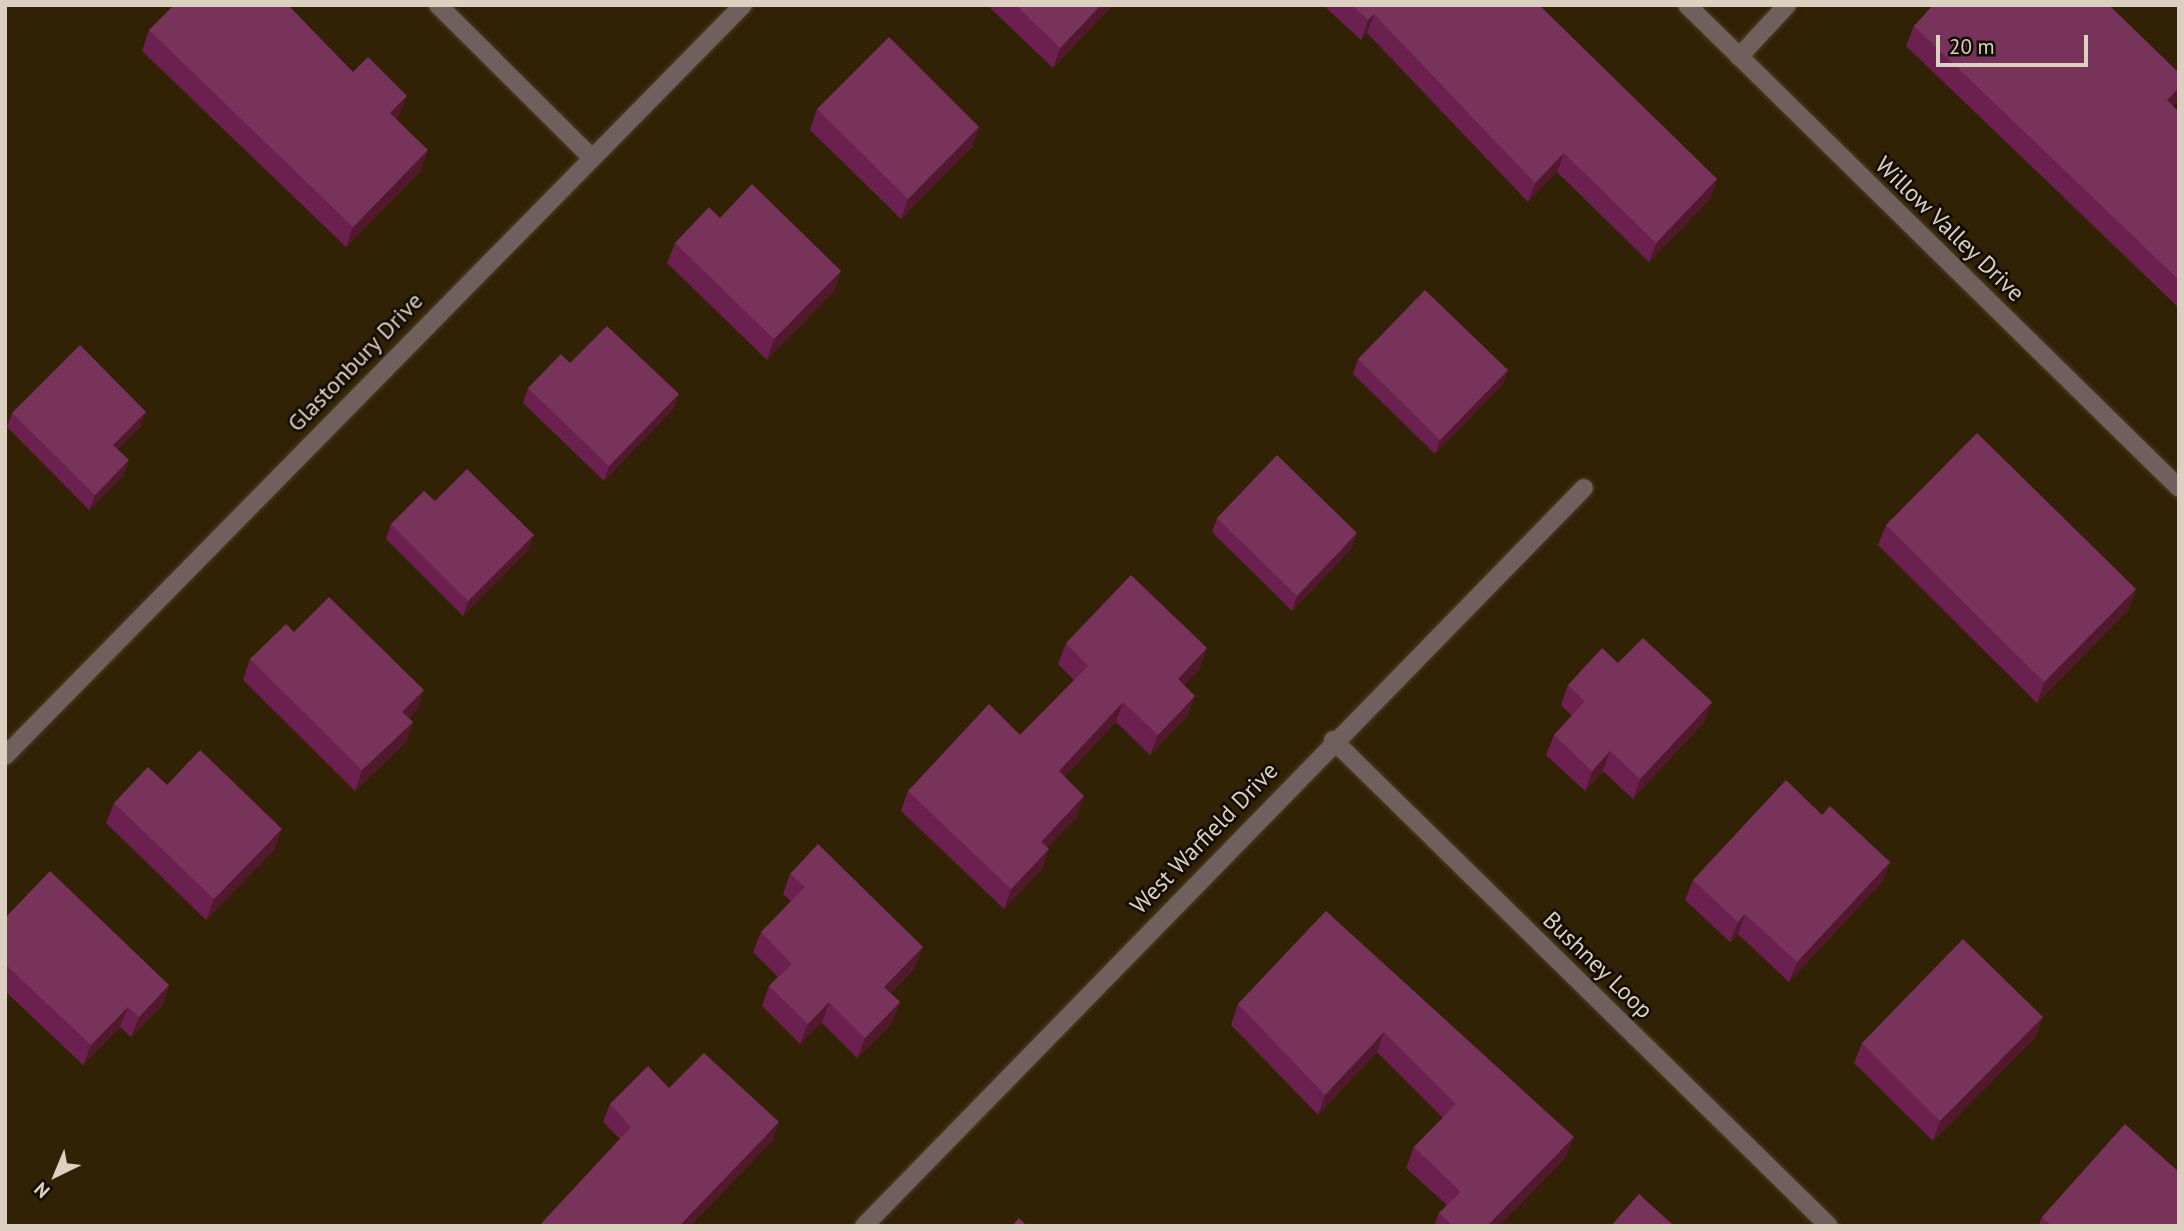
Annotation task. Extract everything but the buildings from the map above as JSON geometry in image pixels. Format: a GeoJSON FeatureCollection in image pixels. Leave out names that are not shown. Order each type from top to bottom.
{"type":"FeatureCollection","features":[{"type":"Feature","properties":{"kind":"street"},"geometry":{"type":"LineString","coordinates":[[438,5],[590,156]]}},
{"type":"Feature","properties":{"kind":"street","name":"Glastonbury Drive"},"geometry":{"type":"LineString","coordinates":[[5,756],[590,156],[743,5]]}},
{"type":"Feature","properties":{"kind":"street","name":"Willow Valley Drive"},"geometry":{"type":"LineString","coordinates":[[1686,5],[2179,488]]}},
{"type":"Feature","properties":{"kind":"street"},"geometry":{"type":"LineString","coordinates":[[1739,57],[1787,5]]}},
{"type":"Feature","properties":{"kind":"street","name":"West Warfield Drive"},"geometry":{"type":"LineString","coordinates":[[864,1226],[1333,740],[1584,488]]}},
{"type":"Feature","properties":{"kind":"street","name":"Bushney Loop"},"geometry":{"type":"LineString","coordinates":[[1333,740],[1829,1226]]}}]}
